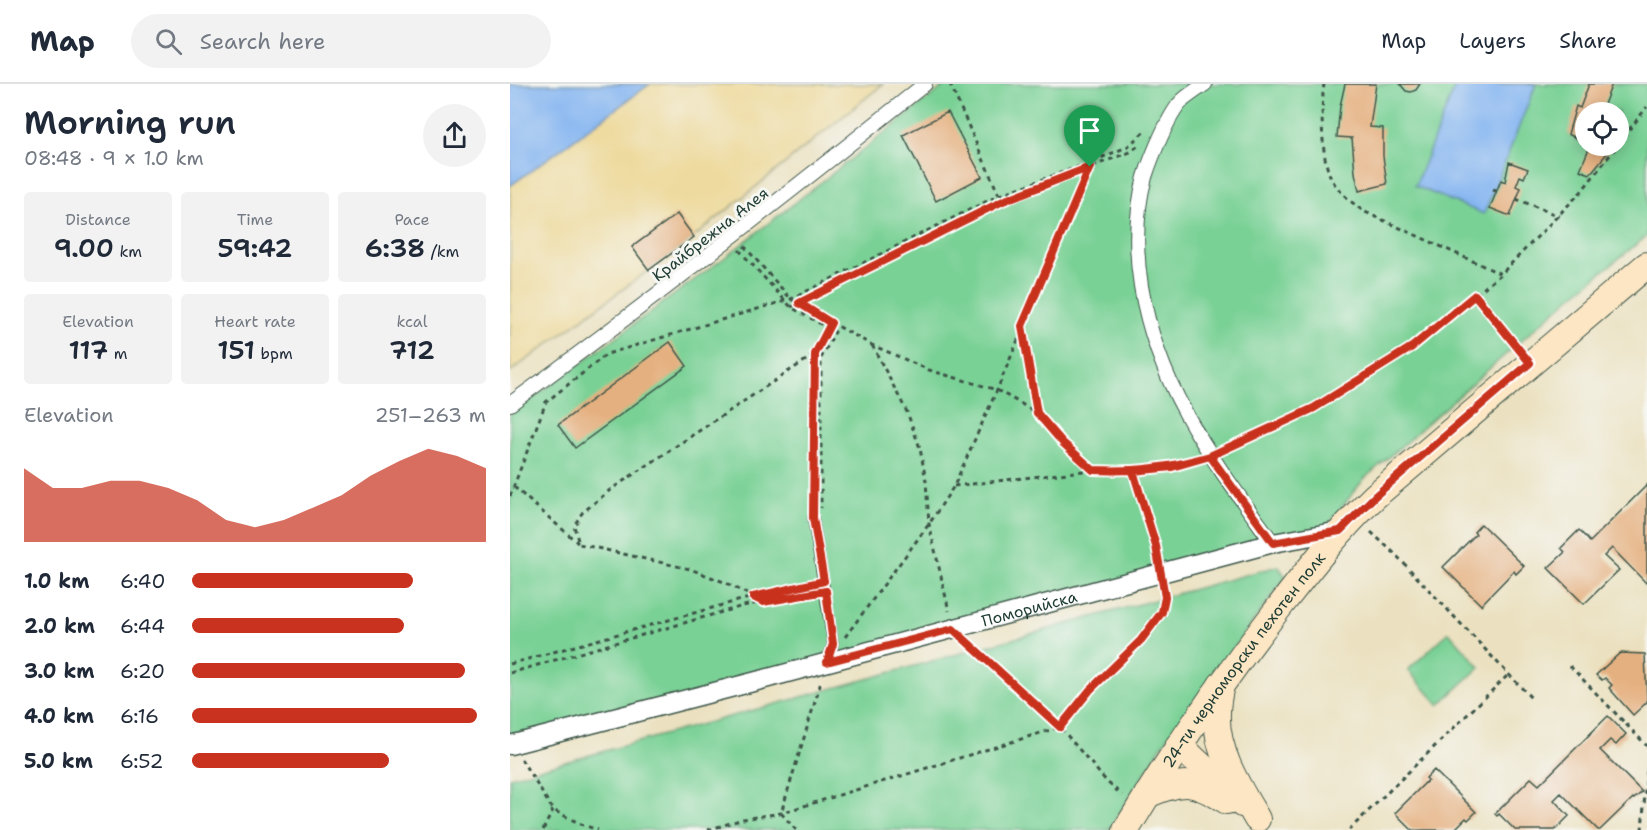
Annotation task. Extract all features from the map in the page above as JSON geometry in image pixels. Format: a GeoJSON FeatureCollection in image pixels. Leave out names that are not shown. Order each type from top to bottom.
{"type":"FeatureCollection","features":[{"type":"Feature","properties":{"kind":"main road","name":"24-ти черноморски пехотен полк"},"geometry":{"type":"LineString","coordinates":[[1126,830],[1138,799],[1179,745],[1221,683],[1347,523],[1375,496],[1647,265]]}},
{"type":"Feature","properties":{"kind":"main road"},"geometry":{"type":"LineString","coordinates":[[1221,683],[1217,714],[1218,736],[1238,786],[1263,825]]}},
{"type":"Feature","properties":{"kind":"main road"},"geometry":{"type":"LineString","coordinates":[[1179,745],[1263,825]]}},
{"type":"Feature","properties":{"kind":"main road"},"geometry":{"type":"LineString","coordinates":[[1138,799],[1172,784],[1204,787],[1263,825]]}},
{"type":"Feature","properties":{"kind":"street","name":"Крайбрежна Алея"},"geometry":{"type":"LineString","coordinates":[[510,404],[596,342],[732,238],[925,84]]}},
{"type":"Feature","properties":{"kind":"street"},"geometry":{"type":"LineString","coordinates":[[1205,84],[1182,101],[1162,133],[1139,197],[1136,245],[1143,300],[1151,333],[1166,376],[1188,420],[1210,456],[1273,543]]}},
{"type":"Feature","properties":{"kind":"street","name":"Поморийска"},"geometry":{"type":"LineString","coordinates":[[511,744],[1347,523]]}},
{"type":"Feature","properties":{"kind":"lane"},"geometry":{"type":"LineString","coordinates":[[817,517],[833,644],[827,662]]}},
{"type":"Feature","properties":{"kind":"path"},"geometry":{"type":"LineString","coordinates":[[950,84],[999,195]]}},
{"type":"Feature","properties":{"kind":"path"},"geometry":{"type":"LineString","coordinates":[[1324,84],[1324,154],[1329,175],[1346,197],[1363,211],[1501,274]]}},
{"type":"Feature","properties":{"kind":"path"},"geometry":{"type":"LineString","coordinates":[[1629,130],[1647,106]]}},
{"type":"Feature","properties":{"kind":"path"},"geometry":{"type":"LineString","coordinates":[[510,496],[546,402],[608,354],[791,299],[999,195],[1127,147],[1145,131]]}},
{"type":"Feature","properties":{"kind":"path"},"geometry":{"type":"LineString","coordinates":[[790,307],[1003,201],[1130,152],[1147,138]]}},
{"type":"Feature","properties":{"kind":"path"},"geometry":{"type":"LineString","coordinates":[[954,486],[1093,470],[1133,471],[1172,467],[1210,456],[1314,408],[1412,347],[1501,274],[1581,192],[1609,156]]}},
{"type":"Feature","properties":{"kind":"path"},"geometry":{"type":"LineString","coordinates":[[781,813],[827,662],[929,524],[954,486],[1093,161]]}},
{"type":"Feature","properties":{"kind":"path"},"geometry":{"type":"LineString","coordinates":[[1516,199],[1558,216]]}},
{"type":"Feature","properties":{"kind":"path"},"geometry":{"type":"LineString","coordinates":[[732,238],[791,299],[872,345],[929,370],[997,390],[1037,413],[1063,443],[1093,470]]}},
{"type":"Feature","properties":{"kind":"path"},"geometry":{"type":"LineString","coordinates":[[732,238],[790,307],[835,332],[821,358],[817,517]]}},
{"type":"Feature","properties":{"kind":"path"},"geometry":{"type":"LineString","coordinates":[[1475,295],[1530,363]]}},
{"type":"Feature","properties":{"kind":"path"},"geometry":{"type":"LineString","coordinates":[[579,544],[574,526],[582,513],[603,496],[815,354],[831,323]]}},
{"type":"Feature","properties":{"kind":"path"},"geometry":{"type":"LineString","coordinates":[[1022,326],[1037,413]]}},
{"type":"Feature","properties":{"kind":"path"},"geometry":{"type":"LineString","coordinates":[[872,345],[908,412],[920,448],[926,481],[929,524],[953,629],[1060,727],[1107,782],[1138,799]]}},
{"type":"Feature","properties":{"kind":"path"},"geometry":{"type":"LineString","coordinates":[[815,354],[817,517]]}},
{"type":"Feature","properties":{"kind":"path"},"geometry":{"type":"LineString","coordinates":[[708,830],[742,819],[781,813],[1060,727],[1090,690],[1141,640],[1162,612],[1165,597],[1156,546],[1133,471]]}},
{"type":"Feature","properties":{"kind":"path"},"geometry":{"type":"LineString","coordinates":[[514,487],[579,544],[690,569],[724,582],[763,602]]}},
{"type":"Feature","properties":{"kind":"path"},"geometry":{"type":"LineString","coordinates":[[1347,523],[1394,553],[1533,700]]}},
{"type":"Feature","properties":{"kind":"path"},"geometry":{"type":"LineString","coordinates":[[510,664],[753,597],[825,586]]}},
{"type":"Feature","properties":{"kind":"path"},"geometry":{"type":"LineString","coordinates":[[510,673],[743,606],[825,586]]}},
{"type":"Feature","properties":{"kind":"path"},"geometry":{"type":"LineString","coordinates":[[1570,666],[1647,746]]}},
{"type":"Feature","properties":{"kind":"path"},"geometry":{"type":"LineString","coordinates":[[1349,830],[1509,674]]}},
{"type":"Feature","properties":{"kind":"path"},"geometry":{"type":"LineString","coordinates":[[511,744],[554,810],[598,830]]}},
{"type":"Feature","properties":{"kind":"path"},"geometry":{"type":"LineString","coordinates":[[1642,830],[1647,768]]}},
{"type":"Feature","properties":{"kind":"path"},"geometry":{"type":"LineString","coordinates":[[543,830],[554,810]]}},
{"type":"Feature","properties":{"kind":"path"},"geometry":{"type":"LineString","coordinates":[[781,813],[796,830]]}},
{"type":"Feature","properties":{"kind":"green space"},"geometry":{"type":"Polygon","coordinates":[[[947,84],[1647,84],[1647,236],[1572,296],[1364,479],[1320,535],[510,748],[510,415],[724,258],[947,84]]]}},
{"type":"Feature","properties":{"kind":"green space"},"geometry":{"type":"Polygon","coordinates":[[[1278,566],[1286,577],[1163,744],[1109,830],[510,830],[510,777],[1278,566]]]}},
{"type":"Feature","properties":{"kind":"green space"},"geometry":{"type":"Polygon","coordinates":[[[1449,632],[1480,667],[1439,705],[1408,670],[1449,632]]]}},
{"type":"Feature","properties":{"kind":"sand"},"geometry":{"type":"Polygon","coordinates":[[[650,84],[883,84],[694,237],[510,372],[510,186],[650,84]]]}},
{"type":"Feature","properties":{"kind":"water"},"geometry":{"type":"Polygon","coordinates":[[[510,84],[650,84],[510,186],[510,84]]]}},
{"type":"Feature","properties":{"kind":"water"},"geometry":{"type":"Polygon","coordinates":[[[1456,84],[1536,84],[1484,214],[1415,186],[1456,84]]]}},
{"type":"Feature","properties":{"kind":"building"},"geometry":{"type":"Polygon","coordinates":[[[1345,84],[1376,84],[1370,127],[1383,128],[1383,156],[1387,184],[1359,191],[1352,138],[1337,137],[1345,84]]]}},
{"type":"Feature","properties":{"kind":"building"},"geometry":{"type":"Polygon","coordinates":[[[1400,84],[1420,84],[1416,90],[1411,92],[1406,91],[1400,84]]]}},
{"type":"Feature","properties":{"kind":"building"},"geometry":{"type":"Polygon","coordinates":[[[1589,84],[1612,84],[1605,102],[1582,102],[1589,84]]]}},
{"type":"Feature","properties":{"kind":"building"},"geometry":{"type":"Polygon","coordinates":[[[1575,110],[1575,138],[1568,134],[1575,110]]]}},
{"type":"Feature","properties":{"kind":"building"},"geometry":{"type":"Polygon","coordinates":[[[948,112],[982,177],[936,201],[903,135],[948,112]]]}},
{"type":"Feature","properties":{"kind":"building"},"geometry":{"type":"Polygon","coordinates":[[[1586,156],[1605,156],[1590,174],[1580,170],[1586,156]]]}},
{"type":"Feature","properties":{"kind":"building"},"geometry":{"type":"Polygon","coordinates":[[[1509,162],[1528,169],[1524,178],[1520,176],[1516,186],[1521,188],[1510,216],[1490,208],[1501,180],[1505,182],[1509,162]]]}},
{"type":"Feature","properties":{"kind":"building"},"geometry":{"type":"Polygon","coordinates":[[[677,214],[694,237],[649,270],[632,247],[677,214]]]}},
{"type":"Feature","properties":{"kind":"building"},"geometry":{"type":"Polygon","coordinates":[[[670,342],[687,366],[575,448],[558,425],[670,342]]]}},
{"type":"Feature","properties":{"kind":"building"},"geometry":{"type":"Polygon","coordinates":[[[1647,485],[1647,584],[1612,548],[1604,556],[1619,570],[1584,604],[1548,568],[1565,552],[1561,548],[1579,530],[1590,542],[1647,485]]]}},
{"type":"Feature","properties":{"kind":"building"},"geometry":{"type":"Polygon","coordinates":[[[1481,524],[1524,566],[1516,574],[1514,571],[1481,605],[1443,567],[1476,534],[1474,532],[1481,524]]]}},
{"type":"Feature","properties":{"kind":"building"},"geometry":{"type":"Polygon","coordinates":[[[1620,653],[1645,654],[1647,702],[1633,715],[1609,688],[1612,685],[1605,678],[1602,680],[1596,675],[1620,653]]]}},
{"type":"Feature","properties":{"kind":"building"},"geometry":{"type":"Polygon","coordinates":[[[1608,716],[1626,734],[1616,745],[1610,740],[1600,750],[1642,792],[1600,830],[1561,793],[1554,800],[1569,816],[1555,830],[1515,830],[1499,814],[1497,816],[1495,814],[1531,778],[1539,785],[1608,716]]]}},
{"type":"Feature","properties":{"kind":"building"},"geometry":{"type":"Polygon","coordinates":[[[1434,770],[1476,812],[1454,830],[1412,830],[1395,813],[1428,780],[1426,778],[1434,770]]]}},
{"type":"Feature","properties":{"kind":"route"},"geometry":{"type":"LineString","coordinates":[[1090,167],[1003,201],[799,303],[831,323],[815,354],[813,518],[824,581],[753,597],[763,602],[826,591],[833,644],[827,662],[953,629],[1060,727],[1090,690],[1141,640],[1162,612],[1165,597],[1156,546],[1133,471],[1172,467],[1210,456],[1314,408],[1412,347],[1475,295],[1530,363],[1375,496],[1340,531],[1273,543],[1210,456],[1172,467],[1133,471],[1093,470],[1063,443],[1037,413],[1022,326],[1090,167]]}}]}
